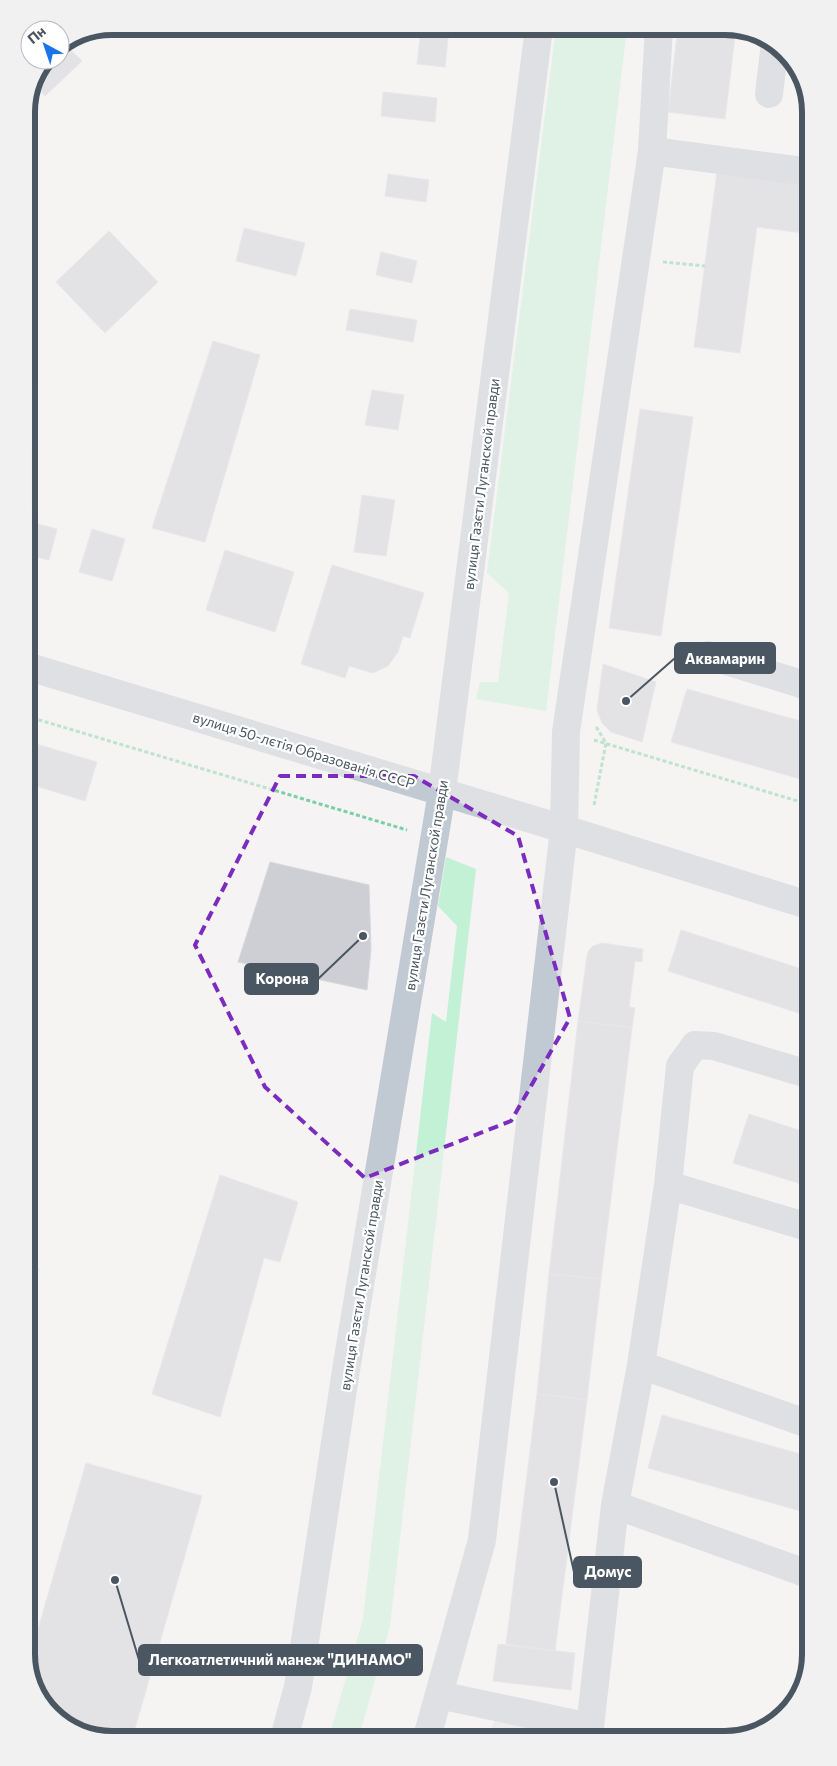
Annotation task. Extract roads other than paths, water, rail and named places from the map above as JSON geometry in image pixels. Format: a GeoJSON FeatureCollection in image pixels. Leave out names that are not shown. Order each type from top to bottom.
{"type":"FeatureCollection","features":[{"type":"Feature","properties":{"kind":"street","name":"вулиця Газєти Луганской правди"},"geometry":{"type":"LineString","coordinates":[[286,1731],[298,1687],[346,1370],[442,792],[538,35]]}},
{"type":"Feature","properties":{"kind":"street"},"geometry":{"type":"LineString","coordinates":[[428,1731],[482,1540],[564,829],[566,732],[652,151],[658,35]]}},
{"type":"Feature","properties":{"kind":"street"},"geometry":{"type":"LineString","coordinates":[[769,94],[774,52]]}},
{"type":"Feature","properties":{"kind":"street"},"geometry":{"type":"LineString","coordinates":[[652,151],[802,171]]}},
{"type":"Feature","properties":{"kind":"street"},"geometry":{"type":"LineString","coordinates":[[707,655],[802,684]]}},
{"type":"Feature","properties":{"kind":"street","name":"вулиця 50-лєтія Образованія СССР"},"geometry":{"type":"LineString","coordinates":[[35,669],[802,903]]}},
{"type":"Feature","properties":{"kind":"street"},"geometry":{"type":"LineString","coordinates":[[439,1695],[600,1731],[615,1505],[641,1364],[668,1185],[680,1066],[695,1045],[714,1046],[802,1073]]}},
{"type":"Feature","properties":{"kind":"street"},"geometry":{"type":"LineString","coordinates":[[668,1185],[802,1225]]}},
{"type":"Feature","properties":{"kind":"street"},"geometry":{"type":"LineString","coordinates":[[641,1364],[802,1421]]}},
{"type":"Feature","properties":{"kind":"street"},"geometry":{"type":"LineString","coordinates":[[615,1505],[802,1572]]}},
{"type":"Feature","properties":{"kind":"place","name":"Аквамарин"},"geometry":{"type":"Point","coordinates":[626,701]}},
{"type":"Feature","properties":{"kind":"place","name":"Корона"},"geometry":{"type":"Point","coordinates":[363,936]}},
{"type":"Feature","properties":{"kind":"place","name":"Домус"},"geometry":{"type":"Point","coordinates":[554,1482]}},
{"type":"Feature","properties":{"kind":"place","name":"Легкоатлетичний манеж \"ДИНАМО\""},"geometry":{"type":"Point","coordinates":[115,1580]}}]}
